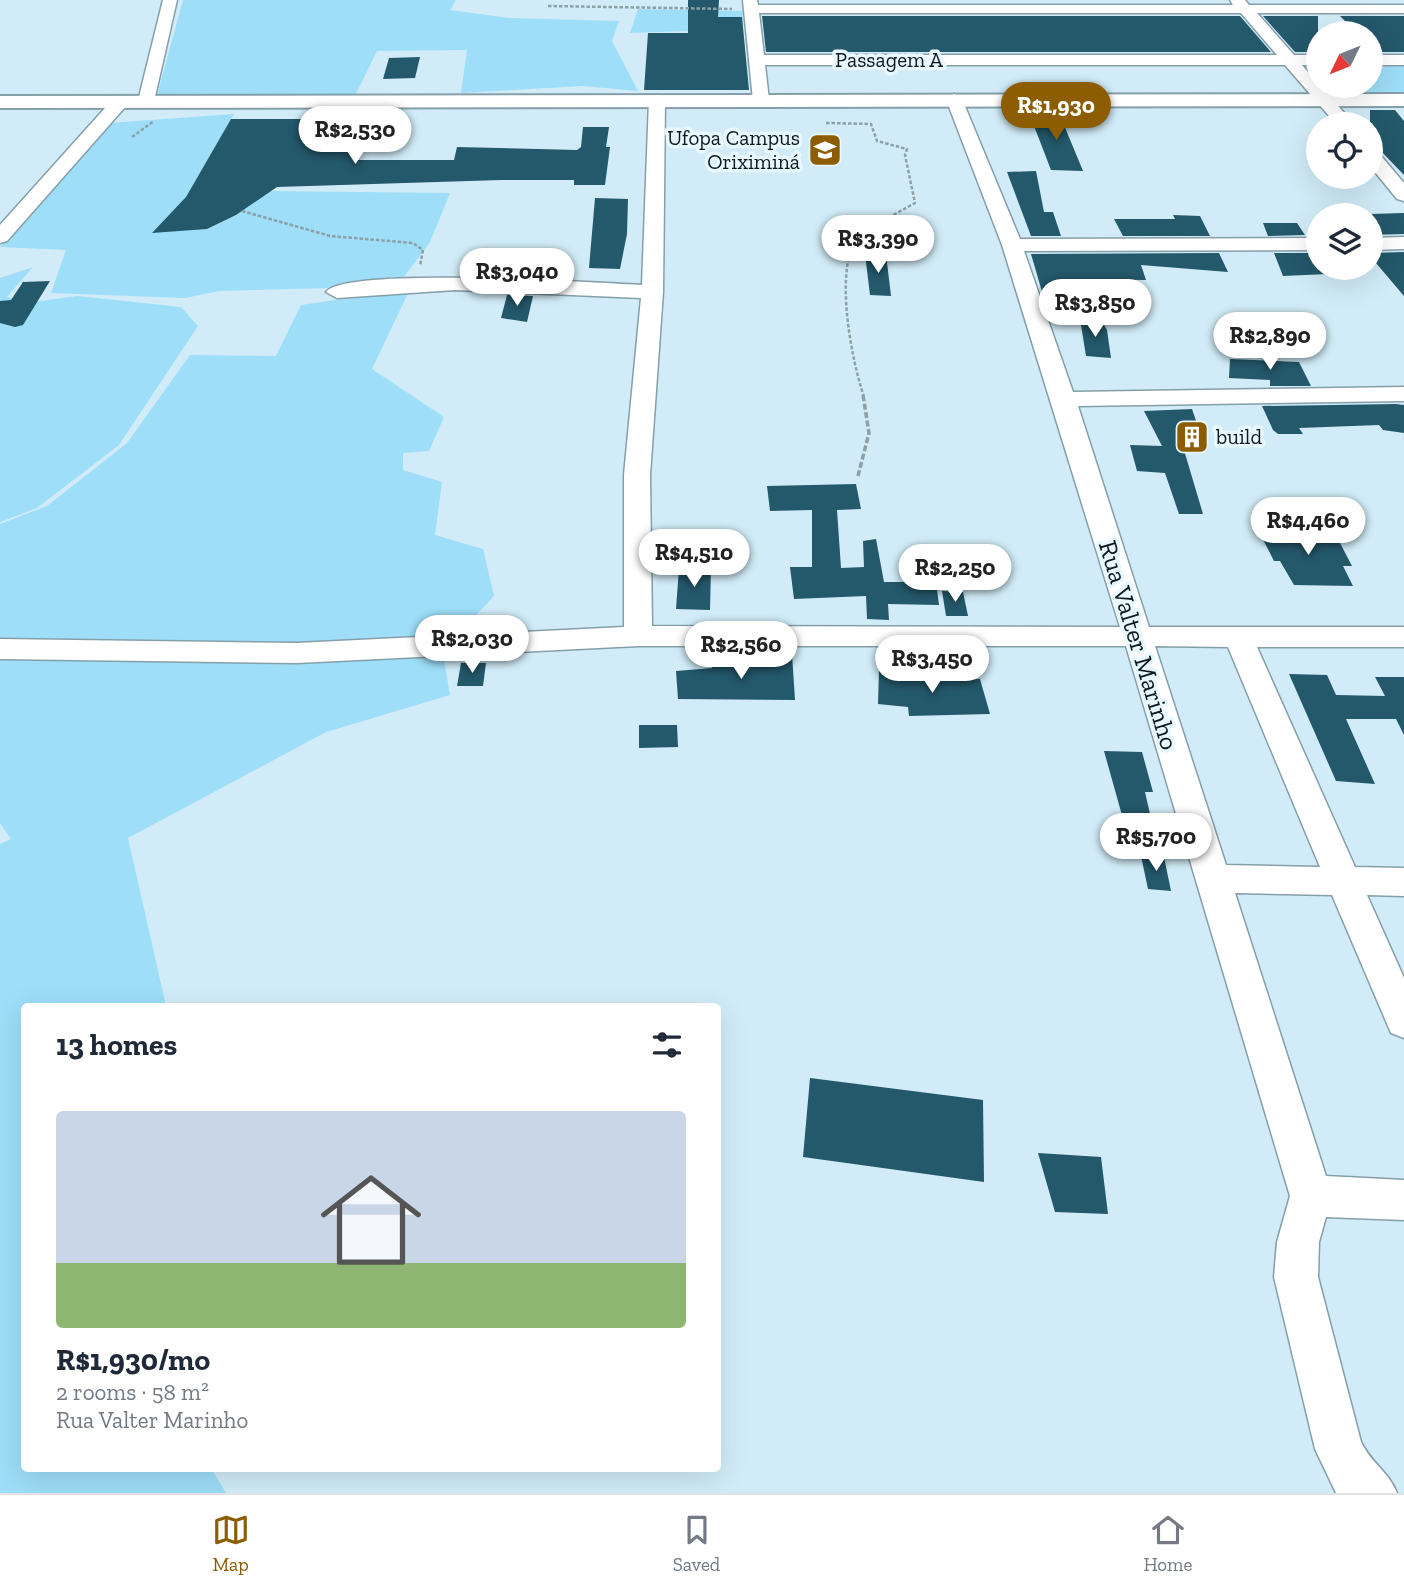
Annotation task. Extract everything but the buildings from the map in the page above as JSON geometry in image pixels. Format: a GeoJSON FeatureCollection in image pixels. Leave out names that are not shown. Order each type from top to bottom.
{"type":"FeatureCollection","features":[{"type":"Feature","properties":{"kind":"main road"},"geometry":{"type":"LineString","coordinates":[[0,102],[1404,100]]}},
{"type":"Feature","properties":{"kind":"street"},"geometry":{"type":"LineString","coordinates":[[146,102],[170,0]]}},
{"type":"Feature","properties":{"kind":"street"},"geometry":{"type":"LineString","coordinates":[[761,100],[750,5],[1104,4],[1404,9]]}},
{"type":"Feature","properties":{"kind":"street"},"geometry":{"type":"LineString","coordinates":[[1241,5],[1335,112]]}},
{"type":"Feature","properties":{"kind":"street","name":"Passagem A"},"geometry":{"type":"LineString","coordinates":[[755,60],[1306,60]]}},
{"type":"Feature","properties":{"kind":"street"},"geometry":{"type":"LineString","coordinates":[[1383,60],[1404,60]]}},
{"type":"Feature","properties":{"kind":"street","name":"Rua Valter Marinho"},"geometry":{"type":"LineString","coordinates":[[954,99],[1012,245],[1064,399],[1311,1196]]}},
{"type":"Feature","properties":{"kind":"street"},"geometry":{"type":"LineString","coordinates":[[638,636],[637,475],[652,292],[656,100]]}},
{"type":"Feature","properties":{"kind":"street"},"geometry":{"type":"LineString","coordinates":[[0,237],[120,102]]}},
{"type":"Feature","properties":{"kind":"street"},"geometry":{"type":"LineString","coordinates":[[1383,170],[1404,195]]}},
{"type":"Feature","properties":{"kind":"street"},"geometry":{"type":"LineString","coordinates":[[1383,244],[1404,243]]}},
{"type":"Feature","properties":{"kind":"street"},"geometry":{"type":"LineString","coordinates":[[1012,245],[1306,244]]}},
{"type":"Feature","properties":{"kind":"street"},"geometry":{"type":"LineString","coordinates":[[337,292],[406,283],[652,292]]}},
{"type":"Feature","properties":{"kind":"street"},"geometry":{"type":"LineString","coordinates":[[1064,399],[1404,394]]}},
{"type":"Feature","properties":{"kind":"street"},"geometry":{"type":"LineString","coordinates":[[0,649],[297,653],[638,636],[1404,637]]}},
{"type":"Feature","properties":{"kind":"street"},"geometry":{"type":"LineString","coordinates":[[1238,637],[1404,1021]]}},
{"type":"Feature","properties":{"kind":"street"},"geometry":{"type":"LineString","coordinates":[[1212,879],[1404,882]]}},
{"type":"Feature","properties":{"kind":"street"},"geometry":{"type":"LineString","coordinates":[[1373,1493],[1353,1477],[1339,1449],[1296,1277],[1298,1242],[1311,1196],[1404,1200]]}},
{"type":"Feature","properties":{"kind":"path"},"geometry":{"type":"LineString","coordinates":[[548,6],[750,5]]}},
{"type":"Feature","properties":{"kind":"path"},"geometry":{"type":"LineString","coordinates":[[819,123],[871,124],[877,141],[907,149],[905,155],[915,202],[888,218],[865,226],[858,233],[848,260],[846,295],[859,379],[869,416],[868,447],[858,476]]}},
{"type":"Feature","properties":{"kind":"path"},"geometry":{"type":"LineString","coordinates":[[242,211],[330,236],[413,243],[423,250],[421,266],[406,283]]}},
{"type":"Feature","properties":{"kind":"path"},"geometry":{"type":"LineString","coordinates":[[885,248],[889,234],[888,218]]}},
{"type":"Feature","properties":{"kind":"shaded area"},"geometry":{"type":"Polygon","coordinates":[[[183,0],[456,0],[450,10],[509,18],[619,21],[612,41],[638,91],[583,86],[461,93],[467,50],[377,51],[356,94],[157,95],[183,0]]]}},
{"type":"Feature","properties":{"kind":"shaded area"},"geometry":{"type":"Polygon","coordinates":[[[638,9],[743,11],[742,29],[630,33],[638,9]]]}},
{"type":"Feature","properties":{"kind":"shaded area"},"geometry":{"type":"Polygon","coordinates":[[[1296,63],[1306,63],[1306,74],[1296,63]]]}},
{"type":"Feature","properties":{"kind":"shaded area"},"geometry":{"type":"Polygon","coordinates":[[[1383,63],[1404,63],[1404,95],[1383,95],[1383,63]]]}},
{"type":"Feature","properties":{"kind":"shaded area"},"geometry":{"type":"Polygon","coordinates":[[[234,114],[186,197],[207,229],[236,215],[270,191],[450,193],[430,242],[401,281],[332,288],[219,291],[185,298],[51,293],[66,250],[0,247],[108,123],[234,114]]]}},
{"type":"Feature","properties":{"kind":"shaded area"},"geometry":{"type":"Polygon","coordinates":[[[33,267],[7,297],[25,303],[77,296],[181,307],[198,326],[119,445],[37,508],[0,522],[0,278],[33,267]]]}},
{"type":"Feature","properties":{"kind":"shaded area"},"geometry":{"type":"Polygon","coordinates":[[[410,289],[372,369],[444,417],[429,451],[403,453],[403,470],[442,482],[435,535],[483,549],[494,596],[458,634],[444,660],[450,695],[326,732],[128,838],[165,1003],[21,1003],[21,1472],[213,1472],[226,1493],[0,1493],[0,844],[11,839],[0,823],[0,524],[47,506],[127,443],[190,355],[276,356],[301,305],[410,289]]]}},
{"type":"Feature","properties":{"kind":"place","name":"Ufopa Campus Oriximiná"},"geometry":{"type":"Point","coordinates":[825,150]}},
{"type":"Feature","properties":{"kind":"place","name":"build"},"geometry":{"type":"Point","coordinates":[1192,437]}}]}
